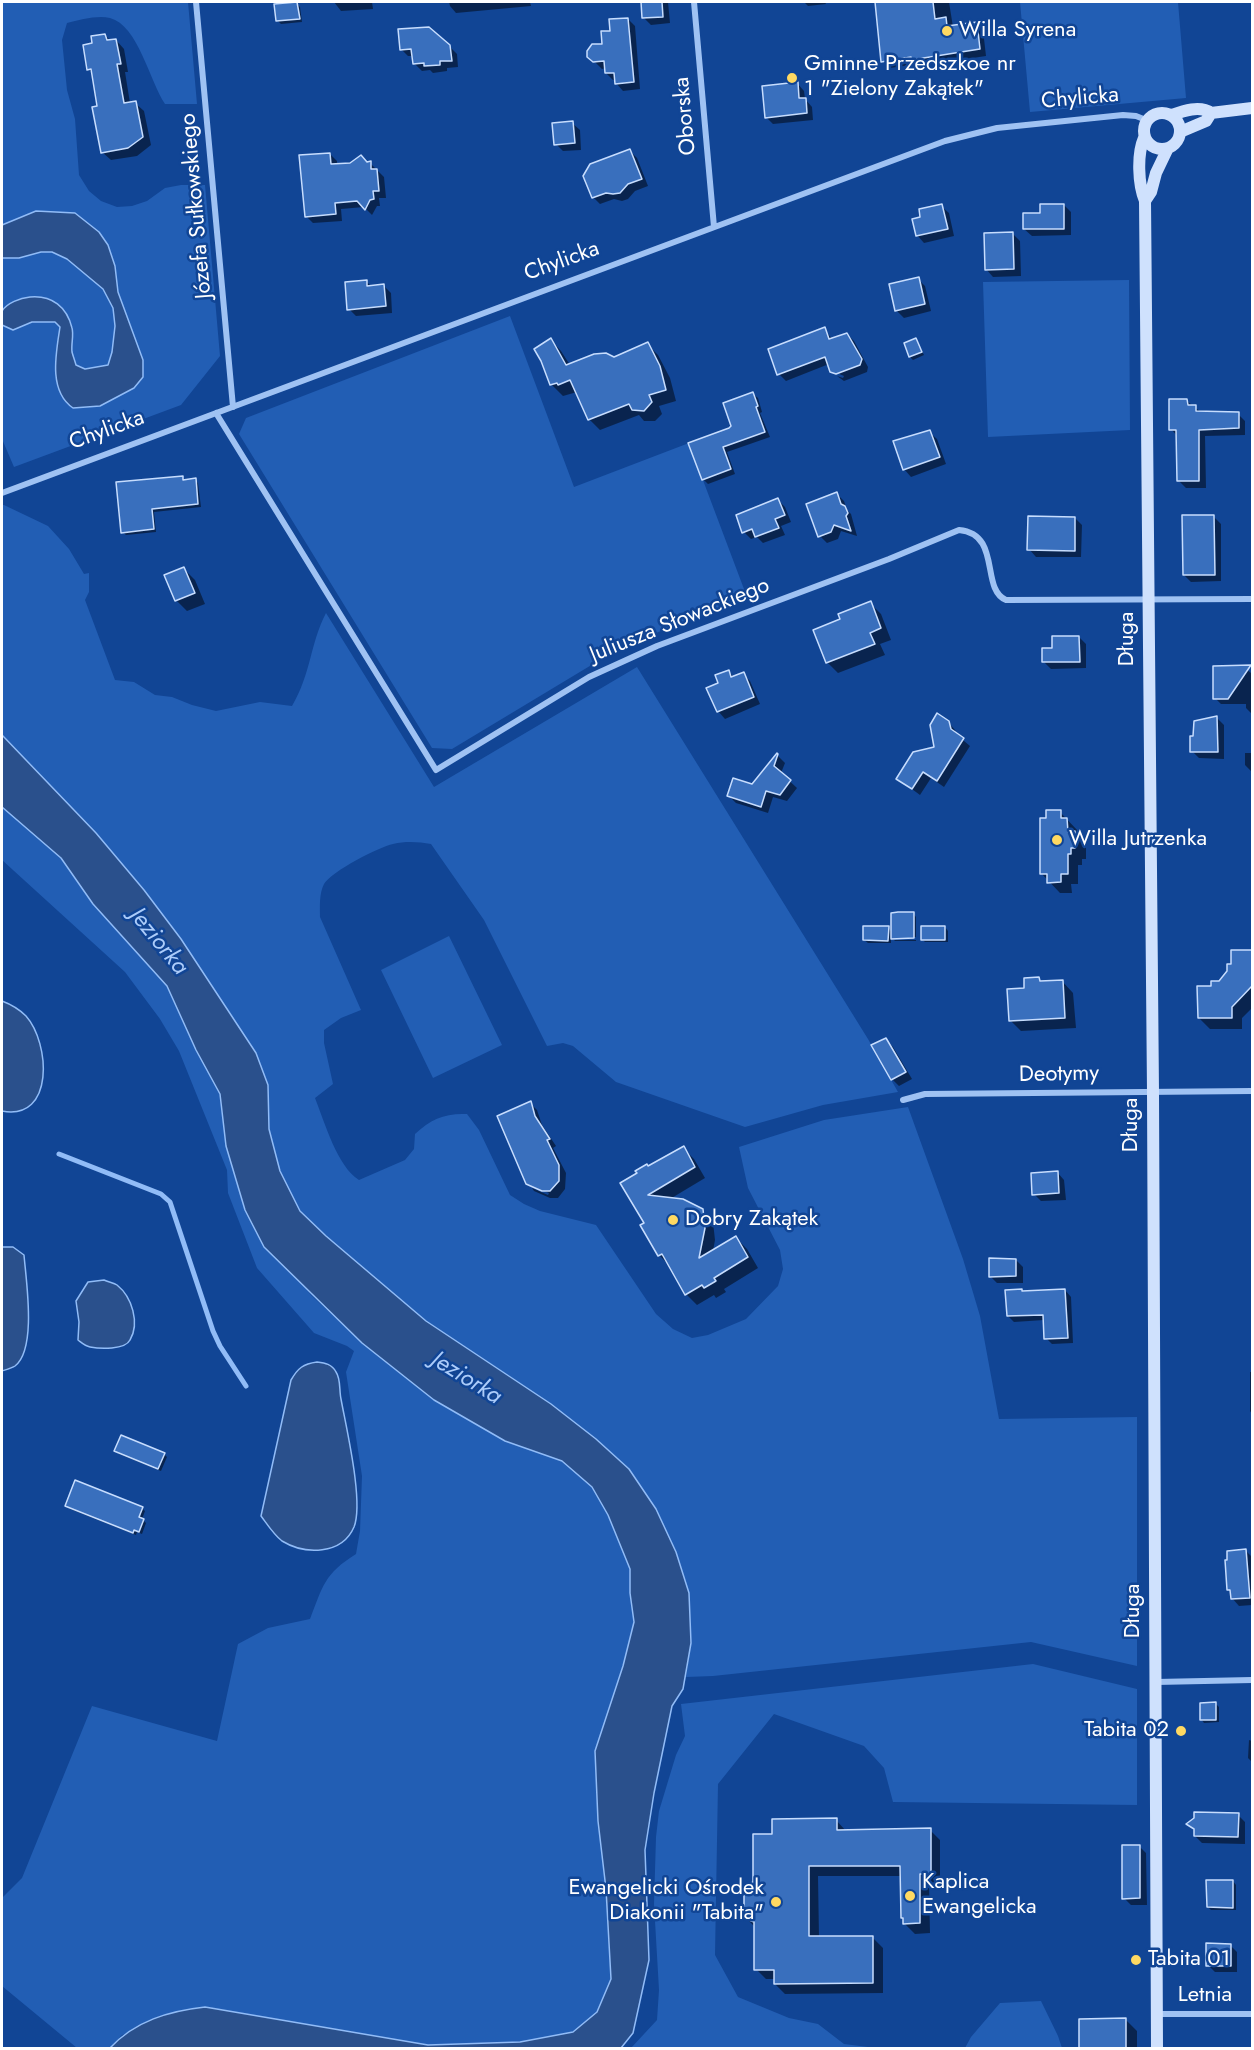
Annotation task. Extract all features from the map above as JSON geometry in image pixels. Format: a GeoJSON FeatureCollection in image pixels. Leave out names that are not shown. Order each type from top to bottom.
{"type":"FeatureCollection","features":[{"type":"Feature","properties":{"kind":"street","name":"Józefa Sułkowskiego"},"geometry":{"type":"LineString","coordinates":[[196,2],[233,407]]}},
{"type":"Feature","properties":{"kind":"street","name":"Oborska"},"geometry":{"type":"LineString","coordinates":[[694,2],[714,227]]}},
{"type":"Feature","properties":{"kind":"street"},"geometry":{"type":"LineString","coordinates":[[1172,115],[1178,123],[1180,132],[1175,143],[1168,148],[1152,147],[1144,138],[1143,132],[1146,120],[1156,113],[1172,115],[1199,109],[1211,112],[1252,108]]}},
{"type":"Feature","properties":{"kind":"street"},"geometry":{"type":"LineString","coordinates":[[1180,132],[1206,121],[1211,112]]}},
{"type":"Feature","properties":{"kind":"street","name":"Chylicka"},"geometry":{"type":"LineString","coordinates":[[2,493],[945,141],[998,128],[1123,115],[1146,120]]}},
{"type":"Feature","properties":{"kind":"street","name":"Długa"},"geometry":{"type":"LineString","coordinates":[[1144,138],[1140,154],[1145,201],[1149,599],[1157,2049]]}},
{"type":"Feature","properties":{"kind":"street","name":"Długa"},"geometry":{"type":"LineString","coordinates":[[1145,201],[1151,192],[1156,173],[1168,148]]}},
{"type":"Feature","properties":{"kind":"street","name":"Juliusza Słowackiego"},"geometry":{"type":"LineString","coordinates":[[216,414],[436,770],[589,678],[657,646],[889,559],[959,530],[971,531],[978,538],[986,550],[996,591],[1006,600],[1252,599]]}},
{"type":"Feature","properties":{"kind":"street","name":"Deotymy"},"geometry":{"type":"LineString","coordinates":[[903,1100],[925,1094],[1252,1091]]}},
{"type":"Feature","properties":{"kind":"street"},"geometry":{"type":"LineString","coordinates":[[1155,1683],[1252,1680]]}},
{"type":"Feature","properties":{"kind":"street","name":"Letnia"},"geometry":{"type":"LineString","coordinates":[[1157,2014],[1252,2014]]}},
{"type":"Feature","properties":{"kind":"shaded area"},"geometry":{"type":"Polygon","coordinates":[[[2,2],[188,2],[197,104],[165,104],[136,42],[120,23],[110,18],[94,17],[67,23],[62,40],[67,90],[75,119],[79,175],[89,191],[101,201],[117,207],[132,206],[147,201],[165,188],[205,185],[220,356],[181,405],[14,467],[2,439],[2,2]]]}},
{"type":"Feature","properties":{"kind":"shaded area"},"geometry":{"type":"Polygon","coordinates":[[[1020,2],[1178,2],[1186,98],[1030,112],[1020,2]]]}},
{"type":"Feature","properties":{"kind":"shaded area"},"geometry":{"type":"Polygon","coordinates":[[[1129,280],[1130,430],[988,437],[983,282],[1129,280]]]}},
{"type":"Feature","properties":{"kind":"shaded area"},"geometry":{"type":"Polygon","coordinates":[[[510,316],[574,487],[689,443],[747,597],[623,646],[452,749],[432,748],[239,434],[246,418],[510,316]]]}},
{"type":"Feature","properties":{"kind":"shaded area"},"geometry":{"type":"Polygon","coordinates":[[[2,505],[48,526],[69,549],[84,574],[89,573],[89,592],[85,600],[115,680],[134,682],[155,695],[172,697],[216,711],[260,702],[292,706],[303,682],[326,613],[434,787],[637,667],[868,1039],[898,1092],[823,1105],[745,1127],[616,1082],[573,1046],[563,1043],[547,1046],[484,920],[431,844],[403,842],[377,850],[346,866],[324,884],[321,892],[320,917],[361,1010],[341,1018],[324,1030],[324,1043],[333,1084],[315,1098],[338,1154],[344,1165],[359,1180],[405,1160],[414,1149],[415,1134],[427,1124],[445,1116],[467,1114],[479,1130],[510,1195],[540,1211],[596,1225],[656,1314],[673,1329],[692,1338],[708,1335],[746,1319],[778,1286],[783,1269],[780,1250],[748,1188],[739,1147],[824,1120],[908,1107],[963,1259],[980,1316],[999,1419],[1137,1417],[1137,1666],[1031,1642],[686,1677],[691,1643],[689,1593],[676,1552],[656,1509],[629,1469],[596,1439],[551,1404],[426,1321],[326,1236],[300,1210],[280,1172],[269,1129],[268,1085],[256,1053],[181,939],[144,890],[96,833],[2,735],[2,505]]]}},
{"type":"Feature","properties":{"kind":"shaded area"},"geometry":{"type":"Polygon","coordinates":[[[2,807],[61,858],[93,904],[167,986],[196,1050],[220,1094],[226,1146],[245,1210],[311,1295],[362,1343],[434,1400],[505,1441],[562,1461],[593,1487],[608,1515],[630,1569],[630,1593],[634,1622],[623,1666],[595,1752],[598,1821],[606,1889],[611,1979],[597,2012],[573,2032],[520,2042],[428,2045],[206,2007],[122,2035],[110,2048],[77,2048],[2,1986],[2,1898],[22,1878],[92,1706],[217,1741],[238,1644],[268,1628],[310,1619],[326,1582],[337,1568],[356,1554],[360,1531],[362,1476],[346,1372],[354,1351],[314,1333],[257,1268],[228,1193],[227,1170],[179,1051],[160,1019],[125,972],[2,860],[2,807]]]}},
{"type":"Feature","properties":{"kind":"shaded area"},"geometry":{"type":"Polygon","coordinates":[[[449,936],[502,1045],[433,1078],[381,970],[449,936]]]}},
{"type":"Feature","properties":{"kind":"shaded area"},"geometry":{"type":"Polygon","coordinates":[[[1033,1664],[1137,1689],[1137,1805],[893,1802],[884,1768],[864,1746],[774,1714],[718,1784],[715,1955],[738,1997],[789,2018],[818,2024],[844,2044],[876,2048],[631,2048],[657,2020],[659,1990],[654,1904],[656,1837],[659,1811],[676,1755],[685,1736],[681,1704],[1033,1664]]]}},
{"type":"Feature","properties":{"kind":"shaded area"},"geometry":{"type":"Polygon","coordinates":[[[1041,2001],[1062,2048],[965,2048],[971,2037],[1000,2003],[1041,2001]]]}},
{"type":"Feature","properties":{"kind":"water"},"geometry":{"type":"Polygon","coordinates":[[[36,211],[75,213],[99,232],[108,245],[115,266],[118,292],[143,360],[143,377],[134,388],[100,406],[73,408],[60,392],[56,360],[60,327],[55,322],[32,322],[13,330],[2,325],[2,311],[14,301],[30,297],[52,300],[62,308],[70,321],[73,331],[72,352],[76,365],[85,369],[108,365],[115,326],[113,308],[103,289],[67,259],[52,252],[41,252],[19,258],[2,258],[2,225],[36,211]]]}},
{"type":"Feature","properties":{"kind":"water","name":"Jeziorka"},"geometry":{"type":"Polygon","coordinates":[[[2,735],[96,833],[144,890],[181,939],[256,1053],[268,1085],[269,1129],[280,1171],[300,1211],[426,1321],[551,1404],[596,1439],[629,1469],[656,1509],[676,1552],[689,1593],[691,1643],[683,1689],[672,1706],[645,1850],[649,1960],[633,2033],[621,2048],[110,2048],[130,2031],[153,2019],[178,2011],[205,2007],[428,2045],[520,2042],[573,2032],[597,2012],[611,1979],[606,1889],[598,1821],[595,1751],[623,1666],[634,1622],[630,1593],[630,1569],[608,1515],[592,1487],[562,1461],[505,1441],[434,1400],[362,1343],[264,1247],[245,1210],[226,1146],[220,1094],[196,1050],[167,986],[93,904],[61,858],[2,807],[2,735]]]}},
{"type":"Feature","properties":{"kind":"water"},"geometry":{"type":"Polygon","coordinates":[[[2,1001],[26,1016],[34,1028],[43,1061],[43,1077],[39,1092],[31,1104],[19,1111],[2,1111],[2,1001]]]}},
{"type":"Feature","properties":{"kind":"water"},"geometry":{"type":"Polygon","coordinates":[[[2,1247],[13,1247],[24,1255],[28,1330],[22,1357],[15,1366],[2,1371],[2,1247]]]}},
{"type":"Feature","properties":{"kind":"water"},"geometry":{"type":"Polygon","coordinates":[[[104,1280],[116,1284],[122,1290],[133,1311],[133,1333],[130,1340],[123,1346],[90,1347],[78,1340],[79,1322],[76,1301],[88,1282],[104,1280]]]}},
{"type":"Feature","properties":{"kind":"water"},"geometry":{"type":"Polygon","coordinates":[[[317,1362],[330,1366],[339,1378],[340,1396],[356,1483],[357,1515],[354,1527],[341,1543],[322,1550],[312,1550],[291,1546],[282,1541],[261,1516],[291,1380],[301,1367],[317,1362]]]}},
{"type":"Feature","properties":{"kind":"building"},"geometry":{"type":"Polygon","coordinates":[[[297,2],[300,19],[276,21],[274,4],[297,2]]]}},
{"type":"Feature","properties":{"kind":"building"},"geometry":{"type":"Polygon","coordinates":[[[641,2],[662,2],[663,17],[642,18],[641,2]]]}},
{"type":"Feature","properties":{"kind":"building","name":"Willa Syrena"},"geometry":{"type":"Polygon","coordinates":[[[875,2],[933,2],[935,19],[946,17],[947,26],[977,22],[980,49],[911,60],[911,57],[881,62],[875,2]]]}},
{"type":"Feature","properties":{"kind":"building"},"geometry":{"type":"Polygon","coordinates":[[[628,18],[634,82],[615,84],[614,73],[605,73],[604,61],[593,62],[587,57],[587,51],[592,44],[602,44],[601,31],[610,31],[609,19],[628,18]]]}},
{"type":"Feature","properties":{"kind":"building"},"geometry":{"type":"Polygon","coordinates":[[[429,27],[450,45],[452,61],[440,61],[440,65],[413,64],[411,49],[400,50],[398,29],[429,27]]]}},
{"type":"Feature","properties":{"kind":"building"},"geometry":{"type":"Polygon","coordinates":[[[105,34],[107,40],[116,39],[121,64],[117,64],[124,103],[136,101],[143,137],[128,148],[101,153],[92,107],[97,106],[91,69],[87,70],[83,45],[92,43],[91,36],[105,34]]]}},
{"type":"Feature","properties":{"kind":"building"},"geometry":{"type":"Polygon","coordinates":[[[798,82],[799,98],[806,98],[807,113],[765,118],[762,86],[798,82]]]}},
{"type":"Feature","properties":{"kind":"building"},"geometry":{"type":"Polygon","coordinates":[[[573,121],[575,143],[554,145],[552,123],[573,121]]]}},
{"type":"Feature","properties":{"kind":"building"},"geometry":{"type":"Polygon","coordinates":[[[630,149],[642,179],[628,184],[620,193],[606,193],[592,198],[583,176],[590,164],[630,149]]]}},
{"type":"Feature","properties":{"kind":"building"},"geometry":{"type":"Polygon","coordinates":[[[330,153],[331,164],[350,163],[361,155],[367,162],[371,161],[371,169],[377,169],[379,191],[373,191],[374,199],[370,200],[365,210],[357,201],[335,203],[336,214],[305,217],[299,155],[330,153]]]}},
{"type":"Feature","properties":{"kind":"building"},"geometry":{"type":"Polygon","coordinates":[[[942,204],[948,229],[916,236],[912,219],[920,217],[919,209],[942,204]]]}},
{"type":"Feature","properties":{"kind":"building"},"geometry":{"type":"Polygon","coordinates":[[[1040,204],[1064,204],[1064,229],[1023,229],[1023,213],[1040,213],[1040,204]]]}},
{"type":"Feature","properties":{"kind":"building"},"geometry":{"type":"Polygon","coordinates":[[[1013,232],[1014,269],[985,270],[984,233],[1013,232]]]}},
{"type":"Feature","properties":{"kind":"building"},"geometry":{"type":"Polygon","coordinates":[[[919,277],[925,304],[895,311],[889,284],[919,277]]]}},
{"type":"Feature","properties":{"kind":"building"},"geometry":{"type":"Polygon","coordinates":[[[367,280],[367,286],[384,284],[386,306],[347,310],[345,282],[367,280]]]}},
{"type":"Feature","properties":{"kind":"building"},"geometry":{"type":"Polygon","coordinates":[[[825,327],[829,339],[847,333],[862,359],[860,365],[836,374],[830,372],[825,357],[777,375],[768,349],[825,327]]]}},
{"type":"Feature","properties":{"kind":"building"},"geometry":{"type":"Polygon","coordinates":[[[551,338],[566,365],[594,354],[606,353],[614,357],[648,342],[660,366],[666,390],[649,395],[652,402],[644,411],[632,410],[629,404],[588,420],[570,380],[558,385],[557,383],[550,385],[534,349],[551,338]]]}},
{"type":"Feature","properties":{"kind":"building"},"geometry":{"type":"Polygon","coordinates":[[[916,338],[922,352],[909,357],[904,343],[916,338]]]}},
{"type":"Feature","properties":{"kind":"building"},"geometry":{"type":"Polygon","coordinates":[[[753,392],[765,432],[723,447],[731,469],[702,480],[688,443],[729,428],[731,426],[723,403],[753,392]]]}},
{"type":"Feature","properties":{"kind":"building"},"geometry":{"type":"Polygon","coordinates":[[[1169,399],[1187,399],[1188,405],[1196,405],[1196,411],[1239,412],[1239,428],[1199,430],[1199,481],[1177,481],[1176,430],[1169,430],[1169,399]]]}},
{"type":"Feature","properties":{"kind":"building"},"geometry":{"type":"Polygon","coordinates":[[[930,430],[940,457],[903,470],[893,441],[930,430]]]}},
{"type":"Feature","properties":{"kind":"building"},"geometry":{"type":"Polygon","coordinates":[[[183,476],[183,480],[196,478],[198,504],[152,509],[154,529],[121,533],[116,482],[183,476]]]}},
{"type":"Feature","properties":{"kind":"building"},"geometry":{"type":"Polygon","coordinates":[[[837,492],[841,504],[845,506],[848,513],[846,516],[851,531],[834,525],[831,532],[818,537],[806,504],[837,492]]]}},
{"type":"Feature","properties":{"kind":"building"},"geometry":{"type":"Polygon","coordinates":[[[778,498],[785,515],[775,519],[779,528],[755,537],[752,529],[742,533],[736,515],[778,498]]]}},
{"type":"Feature","properties":{"kind":"building"},"geometry":{"type":"Polygon","coordinates":[[[1182,515],[1214,515],[1215,575],[1183,575],[1182,515]]]}},
{"type":"Feature","properties":{"kind":"building"},"geometry":{"type":"Polygon","coordinates":[[[1028,516],[1075,517],[1075,551],[1027,550],[1028,516]]]}},
{"type":"Feature","properties":{"kind":"building"},"geometry":{"type":"Polygon","coordinates":[[[184,567],[195,593],[175,601],[164,575],[184,567]]]}},
{"type":"Feature","properties":{"kind":"building"},"geometry":{"type":"Polygon","coordinates":[[[871,601],[881,628],[870,633],[875,644],[826,663],[813,630],[840,619],[838,614],[871,601]]]}},
{"type":"Feature","properties":{"kind":"building"},"geometry":{"type":"Polygon","coordinates":[[[1052,636],[1079,636],[1080,662],[1042,662],[1042,648],[1052,648],[1052,636]]]}},
{"type":"Feature","properties":{"kind":"building"},"geometry":{"type":"Polygon","coordinates":[[[1251,665],[1228,699],[1213,699],[1213,666],[1251,665]]]}},
{"type":"Feature","properties":{"kind":"building"},"geometry":{"type":"Polygon","coordinates":[[[729,670],[731,677],[744,672],[754,697],[717,712],[706,688],[718,683],[715,675],[729,670]]]}},
{"type":"Feature","properties":{"kind":"building"},"geometry":{"type":"Polygon","coordinates":[[[937,713],[949,721],[951,729],[964,738],[937,781],[923,772],[912,789],[896,779],[913,752],[934,747],[930,725],[937,713]]]}},
{"type":"Feature","properties":{"kind":"building"},"geometry":{"type":"Polygon","coordinates":[[[1217,716],[1218,752],[1190,752],[1190,736],[1193,736],[1194,721],[1217,716]]]}},
{"type":"Feature","properties":{"kind":"building"},"geometry":{"type":"Polygon","coordinates":[[[777,753],[774,766],[791,780],[780,795],[766,791],[761,807],[727,796],[733,778],[752,784],[777,753]]]}},
{"type":"Feature","properties":{"kind":"building","name":"Willa Jutrzenka"},"geometry":{"type":"Polygon","coordinates":[[[1046,810],[1061,810],[1061,818],[1067,818],[1068,832],[1075,831],[1075,848],[1071,848],[1071,854],[1068,854],[1068,874],[1061,874],[1061,882],[1047,883],[1047,874],[1040,874],[1040,818],[1046,818],[1046,810]]]}},
{"type":"Feature","properties":{"kind":"building"},"geometry":{"type":"Polygon","coordinates":[[[914,912],[914,938],[891,939],[891,913],[914,912]]]}},
{"type":"Feature","properties":{"kind":"building"},"geometry":{"type":"Polygon","coordinates":[[[863,926],[889,926],[888,941],[863,940],[863,926]]]}},
{"type":"Feature","properties":{"kind":"building"},"geometry":{"type":"Polygon","coordinates":[[[921,926],[945,926],[945,940],[921,940],[921,926]]]}},
{"type":"Feature","properties":{"kind":"building"},"geometry":{"type":"Polygon","coordinates":[[[1231,950],[1252,950],[1252,986],[1232,1007],[1232,1018],[1198,1018],[1197,986],[1211,986],[1211,981],[1219,981],[1227,971],[1227,964],[1231,964],[1231,950]]]}},
{"type":"Feature","properties":{"kind":"building"},"geometry":{"type":"Polygon","coordinates":[[[1039,977],[1040,981],[1063,980],[1065,1018],[1009,1021],[1007,989],[1024,988],[1024,978],[1039,977]]]}},
{"type":"Feature","properties":{"kind":"building"},"geometry":{"type":"Polygon","coordinates":[[[886,1038],[906,1072],[891,1080],[871,1045],[886,1038]]]}},
{"type":"Feature","properties":{"kind":"building"},"geometry":{"type":"Polygon","coordinates":[[[531,1101],[535,1116],[550,1139],[547,1140],[559,1165],[559,1181],[550,1191],[542,1191],[526,1184],[497,1116],[531,1101]]]}},
{"type":"Feature","properties":{"kind":"building","name":"Dobry Zakątek"},"geometry":{"type":"Polygon","coordinates":[[[684,1146],[695,1167],[648,1195],[683,1199],[703,1209],[705,1228],[699,1258],[736,1236],[748,1257],[714,1278],[716,1281],[704,1288],[702,1285],[685,1295],[662,1254],[658,1256],[640,1225],[644,1223],[620,1183],[647,1164],[648,1166],[684,1146]]]}},
{"type":"Feature","properties":{"kind":"building"},"geometry":{"type":"Polygon","coordinates":[[[1058,1171],[1059,1193],[1032,1195],[1031,1173],[1058,1171]]]}},
{"type":"Feature","properties":{"kind":"building"},"geometry":{"type":"Polygon","coordinates":[[[989,1258],[1016,1259],[1016,1276],[989,1277],[989,1258]]]}},
{"type":"Feature","properties":{"kind":"building"},"geometry":{"type":"Polygon","coordinates":[[[1022,1289],[1022,1291],[1065,1289],[1068,1338],[1044,1339],[1043,1315],[1007,1316],[1005,1290],[1022,1289]]]}},
{"type":"Feature","properties":{"kind":"building"},"geometry":{"type":"Polygon","coordinates":[[[121,1435],[165,1453],[158,1469],[114,1451],[121,1435]]]}},
{"type":"Feature","properties":{"kind":"building"},"geometry":{"type":"Polygon","coordinates":[[[75,1480],[143,1507],[139,1517],[144,1519],[139,1532],[134,1530],[133,1533],[65,1506],[75,1480]]]}},
{"type":"Feature","properties":{"kind":"building"},"geometry":{"type":"Polygon","coordinates":[[[1246,1549],[1250,1598],[1231,1599],[1230,1590],[1227,1590],[1225,1560],[1227,1560],[1227,1551],[1246,1549]]]}},
{"type":"Feature","properties":{"kind":"building"},"geometry":{"type":"Polygon","coordinates":[[[1216,1702],[1216,1720],[1200,1720],[1200,1703],[1216,1702]]]}},
{"type":"Feature","properties":{"kind":"building"},"geometry":{"type":"Polygon","coordinates":[[[1194,1812],[1239,1813],[1238,1837],[1194,1836],[1194,1829],[1186,1824],[1194,1818],[1194,1812]]]}},
{"type":"Feature","properties":{"kind":"building","name":"Ewangelicki Ośrodek Diakonii \"Tabita\""},"geometry":{"type":"Polygon","coordinates":[[[837,1818],[837,1830],[931,1828],[931,1874],[920,1874],[920,1923],[903,1924],[900,1866],[809,1866],[809,1936],[873,1936],[873,1983],[774,1984],[774,1970],[754,1970],[754,1922],[744,1918],[744,1887],[753,1882],[753,1834],[772,1834],[772,1819],[837,1818]]]}},
{"type":"Feature","properties":{"kind":"building"},"geometry":{"type":"Polygon","coordinates":[[[1122,1845],[1140,1845],[1140,1898],[1122,1899],[1122,1845]]]}},
{"type":"Feature","properties":{"kind":"building"},"geometry":{"type":"Polygon","coordinates":[[[1206,1880],[1233,1880],[1233,1908],[1207,1907],[1206,1880]]]}},
{"type":"Feature","properties":{"kind":"building"},"geometry":{"type":"Polygon","coordinates":[[[1206,1943],[1231,1944],[1231,1966],[1206,1966],[1206,1943]]]}},
{"type":"Feature","properties":{"kind":"building"},"geometry":{"type":"Polygon","coordinates":[[[1126,2018],[1126,2049],[1079,2049],[1079,2019],[1126,2018]]]}},
{"type":"Feature","properties":{"kind":"waterway"},"geometry":{"type":"LineString","coordinates":[[59,1154],[161,1194],[170,1202],[213,1331],[246,1386]]}},
{"type":"Feature","properties":{"kind":"place","name":"Willa Syrena"},"geometry":{"type":"Point","coordinates":[947,31]}},
{"type":"Feature","properties":{"kind":"place","name":"Gminne Przedszkoe nr 1 \"Zielony Zakątek\""},"geometry":{"type":"Point","coordinates":[792,78]}},
{"type":"Feature","properties":{"kind":"place","name":"Willa Jutrzenka"},"geometry":{"type":"Point","coordinates":[1057,840]}},
{"type":"Feature","properties":{"kind":"place","name":"Dobry Zakątek"},"geometry":{"type":"Point","coordinates":[673,1220]}},
{"type":"Feature","properties":{"kind":"place","name":"Tabita 02"},"geometry":{"type":"Point","coordinates":[1181,1731]}},
{"type":"Feature","properties":{"kind":"place","name":"Kaplica Ewangelicka"},"geometry":{"type":"Point","coordinates":[910,1896]}},
{"type":"Feature","properties":{"kind":"place","name":"Ewangelicki Ośrodek Diakonii \"Tabita\""},"geometry":{"type":"Point","coordinates":[776,1902]}},
{"type":"Feature","properties":{"kind":"place","name":"Tabita 01"},"geometry":{"type":"Point","coordinates":[1136,1960]}}]}
